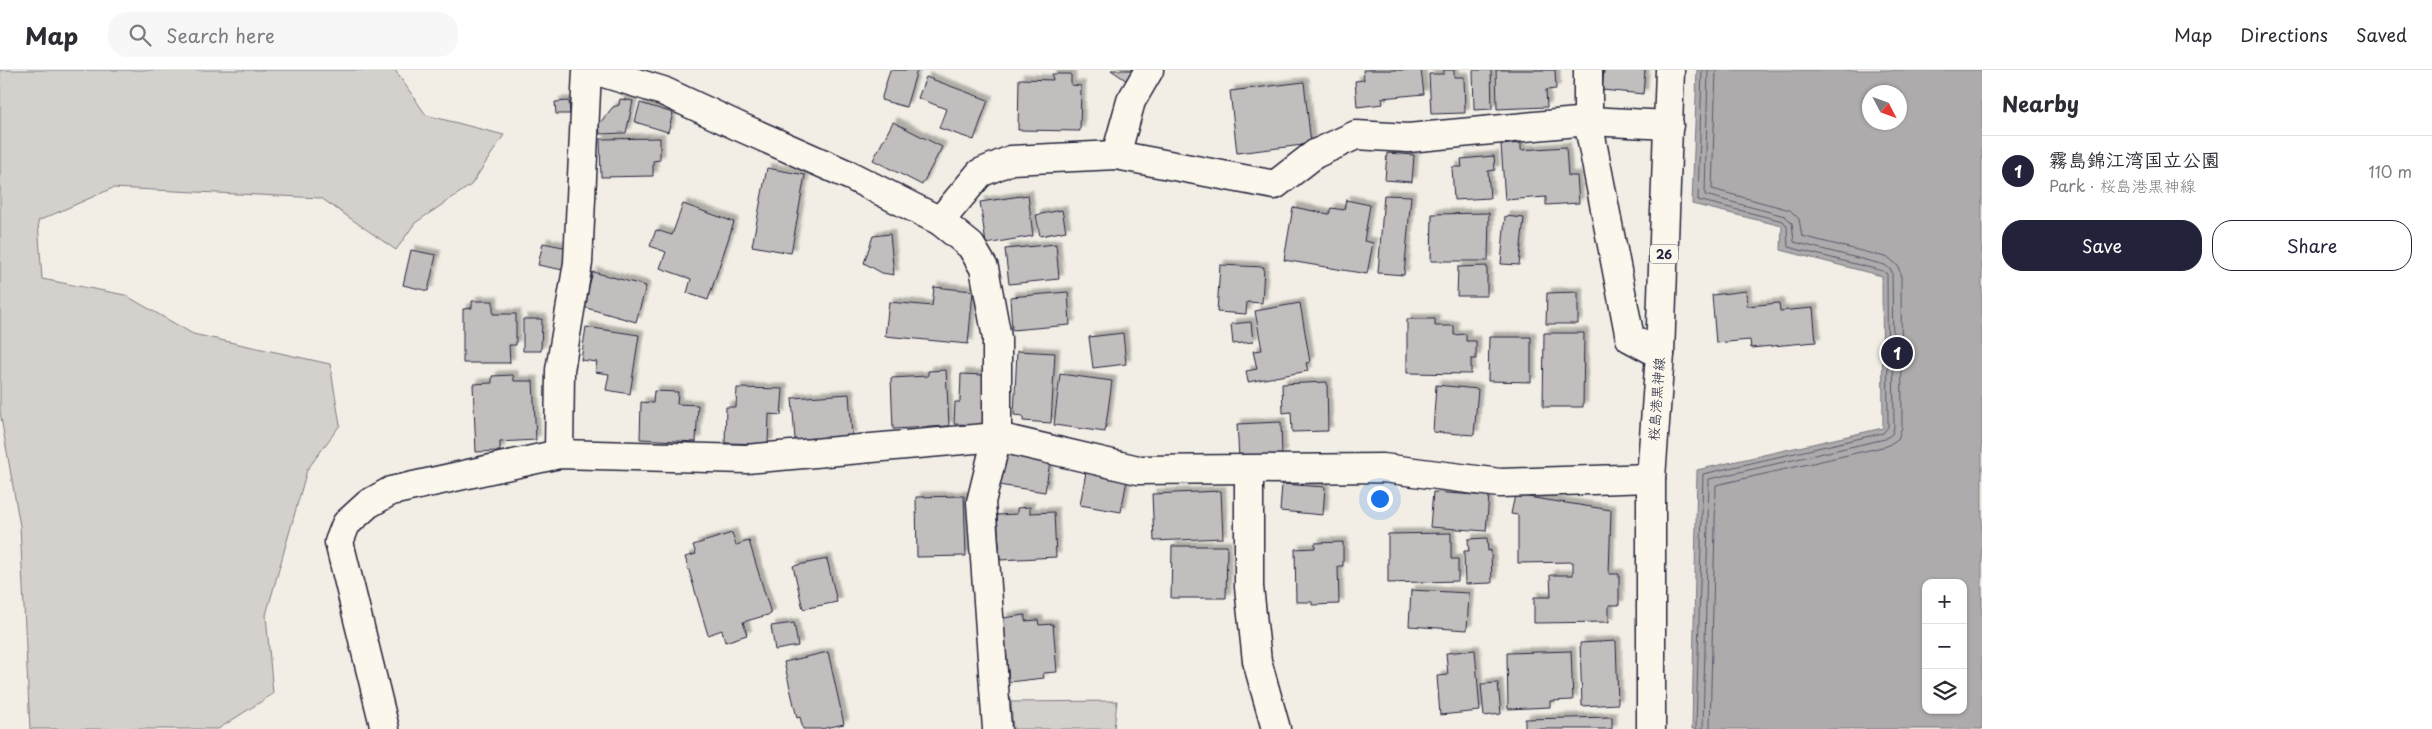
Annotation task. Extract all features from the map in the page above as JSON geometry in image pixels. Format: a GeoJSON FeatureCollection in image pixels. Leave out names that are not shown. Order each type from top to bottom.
{"type":"FeatureCollection","features":[{"type":"Feature","properties":{"kind":"street"},"geometry":{"type":"LineString","coordinates":[[559,454],[560,370],[578,263],[587,70]]}},
{"type":"Feature","properties":{"kind":"street"},"geometry":{"type":"LineString","coordinates":[[594,70],[662,80],[738,126],[851,176],[940,221],[971,246],[984,268],[998,338],[997,436],[981,502],[998,729]]}},
{"type":"Feature","properties":{"kind":"street"},"geometry":{"type":"LineString","coordinates":[[1116,155],[1131,101],[1149,70]]}},
{"type":"Feature","properties":{"kind":"street"},"geometry":{"type":"LineString","coordinates":[[1588,70],[1588,121],[1618,284],[1630,338],[1660,354]]}},
{"type":"Feature","properties":{"kind":"street","name":"桜島港黒神線"},"geometry":{"type":"LineString","coordinates":[[1651,729],[1651,478],[1660,354],[1670,70]]}},
{"type":"Feature","properties":{"kind":"street"},"geometry":{"type":"LineString","coordinates":[[940,221],[980,173],[1012,160],[1116,155],[1275,185],[1315,154],[1356,134],[1408,138],[1588,121],[1669,125]]}},
{"type":"Feature","properties":{"kind":"street"},"geometry":{"type":"LineString","coordinates":[[385,729],[339,542],[346,524],[368,504],[391,491],[559,454],[746,459],[997,436],[1138,470],[1383,468],[1500,483],[1651,478]]}},
{"type":"Feature","properties":{"kind":"street"},"geometry":{"type":"LineString","coordinates":[[1249,470],[1249,587],[1257,661],[1276,729]]}},
{"type":"Feature","properties":{"kind":"shaded area"},"geometry":{"type":"Polygon","coordinates":[[[0,70],[395,70],[426,115],[504,135],[471,185],[415,223],[396,250],[321,198],[113,188],[38,221],[42,279],[125,295],[193,334],[330,364],[340,425],[307,470],[266,615],[273,694],[218,729],[30,729],[20,526],[0,412],[0,70]]]}},
{"type":"Feature","properties":{"kind":"shaded area"},"geometry":{"type":"Polygon","coordinates":[[[1117,701],[1114,729],[1013,729],[1011,702],[1117,701]]]}},
{"type":"Feature","properties":{"kind":"water"},"geometry":{"type":"Polygon","coordinates":[[[1697,70],[1982,70],[1982,729],[1692,729],[1697,470],[1883,428],[1882,276],[1781,250],[1782,226],[1692,204],[1697,70]]]}},
{"type":"Feature","properties":{"kind":"building"},"geometry":{"type":"Polygon","coordinates":[[[890,70],[917,70],[906,107],[881,100],[890,70]]]}},
{"type":"Feature","properties":{"kind":"building"},"geometry":{"type":"Polygon","coordinates":[[[1111,70],[1134,70],[1127,81],[1111,70]]]}},
{"type":"Feature","properties":{"kind":"building"},"geometry":{"type":"Polygon","coordinates":[[[1363,70],[1421,70],[1424,94],[1382,98],[1383,104],[1357,107],[1355,81],[1364,80],[1363,70]]]}},
{"type":"Feature","properties":{"kind":"building"},"geometry":{"type":"Polygon","coordinates":[[[1444,70],[1454,70],[1454,77],[1464,77],[1465,113],[1431,114],[1429,74],[1444,74],[1444,70]]]}},
{"type":"Feature","properties":{"kind":"building"},"geometry":{"type":"Polygon","coordinates":[[[1473,70],[1491,70],[1492,109],[1474,110],[1473,70]]]}},
{"type":"Feature","properties":{"kind":"building"},"geometry":{"type":"Polygon","coordinates":[[[1496,70],[1555,70],[1556,89],[1546,90],[1547,107],[1497,109],[1496,70]]]}},
{"type":"Feature","properties":{"kind":"building"},"geometry":{"type":"Polygon","coordinates":[[[1604,70],[1645,70],[1643,94],[1602,90],[1604,70]]]}},
{"type":"Feature","properties":{"kind":"building"},"geometry":{"type":"Polygon","coordinates":[[[1052,74],[1071,74],[1071,85],[1081,86],[1080,131],[1018,130],[1019,79],[1053,80],[1052,74]]]}},
{"type":"Feature","properties":{"kind":"building"},"geometry":{"type":"Polygon","coordinates":[[[926,77],[988,100],[974,140],[939,128],[946,109],[918,98],[926,77]]]}},
{"type":"Feature","properties":{"kind":"building"},"geometry":{"type":"Polygon","coordinates":[[[1304,82],[1311,144],[1237,153],[1230,91],[1304,82]]]}},
{"type":"Feature","properties":{"kind":"building"},"geometry":{"type":"Polygon","coordinates":[[[620,99],[633,101],[626,133],[600,134],[599,124],[613,107],[619,105],[620,99]]]}},
{"type":"Feature","properties":{"kind":"building"},"geometry":{"type":"Polygon","coordinates":[[[569,101],[570,114],[556,114],[555,102],[569,101]]]}},
{"type":"Feature","properties":{"kind":"building"},"geometry":{"type":"Polygon","coordinates":[[[640,103],[673,113],[668,132],[635,122],[640,103]]]}},
{"type":"Feature","properties":{"kind":"building"},"geometry":{"type":"Polygon","coordinates":[[[893,122],[942,147],[922,185],[873,160],[893,122]]]}},
{"type":"Feature","properties":{"kind":"building"},"geometry":{"type":"Polygon","coordinates":[[[660,138],[660,160],[653,161],[653,176],[601,177],[600,139],[660,138]]]}},
{"type":"Feature","properties":{"kind":"building"},"geometry":{"type":"Polygon","coordinates":[[[1521,143],[1521,150],[1566,147],[1568,176],[1577,176],[1579,203],[1546,205],[1546,197],[1505,200],[1501,145],[1521,143]]]}},
{"type":"Feature","properties":{"kind":"building"},"geometry":{"type":"Polygon","coordinates":[[[1387,153],[1414,155],[1412,182],[1385,180],[1387,153]]]}},
{"type":"Feature","properties":{"kind":"building"},"geometry":{"type":"Polygon","coordinates":[[[1494,156],[1495,170],[1488,171],[1490,198],[1454,200],[1452,167],[1462,167],[1461,159],[1494,156]]]}},
{"type":"Feature","properties":{"kind":"building"},"geometry":{"type":"Polygon","coordinates":[[[767,168],[805,175],[791,253],[752,246],[767,168]]]}},
{"type":"Feature","properties":{"kind":"building"},"geometry":{"type":"Polygon","coordinates":[[[1028,195],[1033,236],[986,244],[980,202],[1028,195]]]}},
{"type":"Feature","properties":{"kind":"building"},"geometry":{"type":"Polygon","coordinates":[[[1384,195],[1411,196],[1404,275],[1378,273],[1384,195]]]}},
{"type":"Feature","properties":{"kind":"building"},"geometry":{"type":"Polygon","coordinates":[[[1346,200],[1370,205],[1364,241],[1373,243],[1367,274],[1284,260],[1293,207],[1329,214],[1331,208],[1344,210],[1346,200]]]}},
{"type":"Feature","properties":{"kind":"building"},"geometry":{"type":"Polygon","coordinates":[[[683,204],[734,222],[708,300],[687,293],[691,279],[660,268],[666,252],[650,246],[656,230],[672,235],[683,204]]]}},
{"type":"Feature","properties":{"kind":"building"},"geometry":{"type":"Polygon","coordinates":[[[1062,210],[1066,231],[1040,236],[1036,215],[1062,210]]]}},
{"type":"Feature","properties":{"kind":"building"},"geometry":{"type":"Polygon","coordinates":[[[1489,213],[1488,261],[1431,261],[1432,214],[1489,213]]]}},
{"type":"Feature","properties":{"kind":"building"},"geometry":{"type":"Polygon","coordinates":[[[1505,216],[1524,218],[1519,265],[1501,264],[1505,216]]]}},
{"type":"Feature","properties":{"kind":"building"},"geometry":{"type":"Polygon","coordinates":[[[890,234],[894,275],[882,273],[864,263],[873,236],[890,234]]]}},
{"type":"Feature","properties":{"kind":"building"},"geometry":{"type":"Polygon","coordinates":[[[543,243],[568,248],[563,270],[538,265],[543,243]]]}},
{"type":"Feature","properties":{"kind":"building"},"geometry":{"type":"Polygon","coordinates":[[[1056,244],[1059,279],[1009,284],[1005,249],[1056,244]]]}},
{"type":"Feature","properties":{"kind":"building"},"geometry":{"type":"Polygon","coordinates":[[[411,250],[436,255],[428,291],[403,285],[411,250]]]}},
{"type":"Feature","properties":{"kind":"building"},"geometry":{"type":"Polygon","coordinates":[[[1220,265],[1264,267],[1262,303],[1247,302],[1246,314],[1217,312],[1220,265]]]}},
{"type":"Feature","properties":{"kind":"building"},"geometry":{"type":"Polygon","coordinates":[[[1487,266],[1487,296],[1457,296],[1458,267],[1487,266]]]}},
{"type":"Feature","properties":{"kind":"building"},"geometry":{"type":"Polygon","coordinates":[[[593,272],[646,286],[636,322],[583,307],[593,272]]]}},
{"type":"Feature","properties":{"kind":"building"},"geometry":{"type":"Polygon","coordinates":[[[934,287],[973,291],[968,344],[885,336],[889,302],[932,306],[934,287]]]}},
{"type":"Feature","properties":{"kind":"building"},"geometry":{"type":"Polygon","coordinates":[[[1746,291],[1747,306],[1779,303],[1780,311],[1813,308],[1816,342],[1751,348],[1750,340],[1716,343],[1712,295],[1746,291]]]}},
{"type":"Feature","properties":{"kind":"building"},"geometry":{"type":"Polygon","coordinates":[[[1068,292],[1070,325],[1012,330],[1010,297],[1068,292]]]}},
{"type":"Feature","properties":{"kind":"building"},"geometry":{"type":"Polygon","coordinates":[[[1578,292],[1578,324],[1546,324],[1547,293],[1578,292]]]}},
{"type":"Feature","properties":{"kind":"building"},"geometry":{"type":"Polygon","coordinates":[[[472,301],[493,301],[493,314],[516,314],[516,345],[509,345],[510,363],[463,363],[463,309],[472,308],[472,301]]]}},
{"type":"Feature","properties":{"kind":"building"},"geometry":{"type":"Polygon","coordinates":[[[1300,303],[1310,362],[1306,363],[1308,371],[1248,382],[1246,371],[1257,369],[1253,351],[1262,350],[1255,311],[1300,303]]]}},
{"type":"Feature","properties":{"kind":"building"},"geometry":{"type":"Polygon","coordinates":[[[523,319],[542,319],[541,351],[523,351],[523,319]]]}},
{"type":"Feature","properties":{"kind":"building"},"geometry":{"type":"Polygon","coordinates":[[[1407,319],[1435,319],[1435,326],[1454,326],[1454,335],[1466,334],[1466,341],[1476,341],[1476,359],[1471,359],[1471,374],[1407,373],[1407,319]]]}},
{"type":"Feature","properties":{"kind":"building"},"geometry":{"type":"Polygon","coordinates":[[[1251,322],[1253,342],[1233,344],[1231,324],[1251,322]]]}},
{"type":"Feature","properties":{"kind":"building"},"geometry":{"type":"Polygon","coordinates":[[[586,327],[639,335],[630,394],[606,390],[609,374],[595,372],[597,362],[581,360],[586,327]]]}},
{"type":"Feature","properties":{"kind":"building"},"geometry":{"type":"Polygon","coordinates":[[[1123,333],[1126,364],[1093,368],[1089,337],[1123,333]]]}},
{"type":"Feature","properties":{"kind":"building"},"geometry":{"type":"Polygon","coordinates":[[[1544,333],[1584,333],[1583,407],[1543,407],[1544,333]]]}},
{"type":"Feature","properties":{"kind":"building"},"geometry":{"type":"Polygon","coordinates":[[[1489,337],[1531,337],[1531,382],[1488,381],[1489,337]]]}},
{"type":"Feature","properties":{"kind":"building"},"geometry":{"type":"Polygon","coordinates":[[[1017,351],[1055,353],[1051,423],[1023,421],[1023,416],[1014,415],[1017,351]]]}},
{"type":"Feature","properties":{"kind":"building"},"geometry":{"type":"Polygon","coordinates":[[[946,370],[949,426],[893,429],[891,378],[928,376],[928,371],[946,370]]]}},
{"type":"Feature","properties":{"kind":"building"},"geometry":{"type":"Polygon","coordinates":[[[961,374],[984,375],[983,425],[954,424],[955,402],[960,402],[961,374]]]}},
{"type":"Feature","properties":{"kind":"building"},"geometry":{"type":"Polygon","coordinates":[[[1060,374],[1112,381],[1105,432],[1054,425],[1060,374]]]}},
{"type":"Feature","properties":{"kind":"building"},"geometry":{"type":"Polygon","coordinates":[[[513,375],[514,381],[533,381],[536,440],[500,442],[500,451],[476,452],[473,384],[492,383],[492,376],[513,375]]]}},
{"type":"Feature","properties":{"kind":"building"},"geometry":{"type":"Polygon","coordinates":[[[1327,382],[1328,431],[1292,432],[1291,412],[1283,413],[1282,384],[1327,382]]]}},
{"type":"Feature","properties":{"kind":"building"},"geometry":{"type":"Polygon","coordinates":[[[1436,385],[1478,389],[1474,435],[1433,432],[1436,385]]]}},
{"type":"Feature","properties":{"kind":"building"},"geometry":{"type":"Polygon","coordinates":[[[737,388],[783,389],[781,415],[769,414],[768,444],[725,443],[726,407],[736,407],[737,388]]]}},
{"type":"Feature","properties":{"kind":"building"},"geometry":{"type":"Polygon","coordinates":[[[654,391],[678,392],[677,404],[698,405],[696,442],[640,439],[641,402],[653,403],[654,391]]]}},
{"type":"Feature","properties":{"kind":"building"},"geometry":{"type":"Polygon","coordinates":[[[849,394],[852,436],[795,440],[792,398],[849,394]]]}},
{"type":"Feature","properties":{"kind":"building"},"geometry":{"type":"Polygon","coordinates":[[[1281,422],[1282,456],[1239,458],[1237,424],[1281,422]]]}},
{"type":"Feature","properties":{"kind":"building"},"geometry":{"type":"Polygon","coordinates":[[[1003,454],[1050,462],[1045,492],[998,485],[1003,454]]]}},
{"type":"Feature","properties":{"kind":"building"},"geometry":{"type":"Polygon","coordinates":[[[1086,472],[1127,480],[1121,512],[1080,505],[1086,472]]]}},
{"type":"Feature","properties":{"kind":"building"},"geometry":{"type":"Polygon","coordinates":[[[1282,484],[1325,487],[1323,515],[1280,511],[1282,484]]]}},
{"type":"Feature","properties":{"kind":"building"},"geometry":{"type":"Polygon","coordinates":[[[1221,491],[1223,538],[1154,541],[1152,494],[1221,491]]]}},
{"type":"Feature","properties":{"kind":"building"},"geometry":{"type":"Polygon","coordinates":[[[1433,492],[1489,496],[1486,531],[1430,527],[1433,492]]]}},
{"type":"Feature","properties":{"kind":"building"},"geometry":{"type":"Polygon","coordinates":[[[1515,495],[1611,510],[1609,574],[1619,574],[1619,605],[1609,605],[1609,622],[1534,623],[1534,597],[1551,597],[1550,575],[1573,575],[1573,562],[1518,563],[1518,515],[1511,514],[1515,495]]]}},
{"type":"Feature","properties":{"kind":"building"},"geometry":{"type":"Polygon","coordinates":[[[964,496],[966,556],[917,557],[916,497],[964,496]]]}},
{"type":"Feature","properties":{"kind":"building"},"geometry":{"type":"Polygon","coordinates":[[[1030,507],[1030,513],[1054,512],[1056,557],[1000,560],[997,515],[1017,514],[1017,508],[1030,507]]]}},
{"type":"Feature","properties":{"kind":"building"},"geometry":{"type":"Polygon","coordinates":[[[732,533],[736,545],[749,541],[771,614],[743,622],[747,635],[725,642],[722,630],[708,635],[685,557],[696,554],[693,545],[732,533]]]}},
{"type":"Feature","properties":{"kind":"building"},"geometry":{"type":"Polygon","coordinates":[[[1451,533],[1451,559],[1458,559],[1458,581],[1388,583],[1388,534],[1451,533]]]}},
{"type":"Feature","properties":{"kind":"building"},"geometry":{"type":"Polygon","coordinates":[[[1487,538],[1488,551],[1491,550],[1492,583],[1465,584],[1464,551],[1469,551],[1468,539],[1487,538]]]}},
{"type":"Feature","properties":{"kind":"building"},"geometry":{"type":"Polygon","coordinates":[[[1343,542],[1343,566],[1338,566],[1339,604],[1312,605],[1312,602],[1296,602],[1295,549],[1315,548],[1315,543],[1343,542]]]}},
{"type":"Feature","properties":{"kind":"building"},"geometry":{"type":"Polygon","coordinates":[[[1172,546],[1227,546],[1226,598],[1171,598],[1172,546]]]}},
{"type":"Feature","properties":{"kind":"building"},"geometry":{"type":"Polygon","coordinates":[[[827,559],[837,602],[803,609],[793,566],[827,559]]]}},
{"type":"Feature","properties":{"kind":"building"},"geometry":{"type":"Polygon","coordinates":[[[1411,590],[1469,593],[1467,630],[1409,626],[1411,590]]]}},
{"type":"Feature","properties":{"kind":"building"},"geometry":{"type":"Polygon","coordinates":[[[1025,615],[1025,621],[1038,620],[1039,625],[1053,624],[1057,672],[1043,673],[1044,678],[1009,682],[1003,618],[1025,615]]]}},
{"type":"Feature","properties":{"kind":"building"},"geometry":{"type":"Polygon","coordinates":[[[794,623],[798,646],[775,650],[771,626],[794,623]]]}},
{"type":"Feature","properties":{"kind":"building"},"geometry":{"type":"Polygon","coordinates":[[[1616,641],[1618,704],[1582,706],[1580,643],[1616,641]]]}},
{"type":"Feature","properties":{"kind":"building"},"geometry":{"type":"Polygon","coordinates":[[[1475,650],[1480,711],[1440,715],[1437,676],[1448,675],[1446,653],[1475,650]]]}},
{"type":"Feature","properties":{"kind":"building"},"geometry":{"type":"Polygon","coordinates":[[[1571,651],[1573,700],[1550,701],[1550,707],[1508,709],[1507,653],[1571,651]]]}},
{"type":"Feature","properties":{"kind":"building"},"geometry":{"type":"Polygon","coordinates":[[[828,652],[844,724],[821,729],[803,729],[800,717],[797,718],[784,662],[828,652]]]}},
{"type":"Feature","properties":{"kind":"building"},"geometry":{"type":"Polygon","coordinates":[[[1498,683],[1501,714],[1484,716],[1481,684],[1498,683]]]}},
{"type":"Feature","properties":{"kind":"building"},"geometry":{"type":"Polygon","coordinates":[[[1612,717],[1612,729],[1525,729],[1525,719],[1612,717]]]}},
{"type":"Feature","properties":{"kind":"place","name":"霧島錦江湾国立公園"},"geometry":{"type":"Point","coordinates":[1897,353]}}]}
